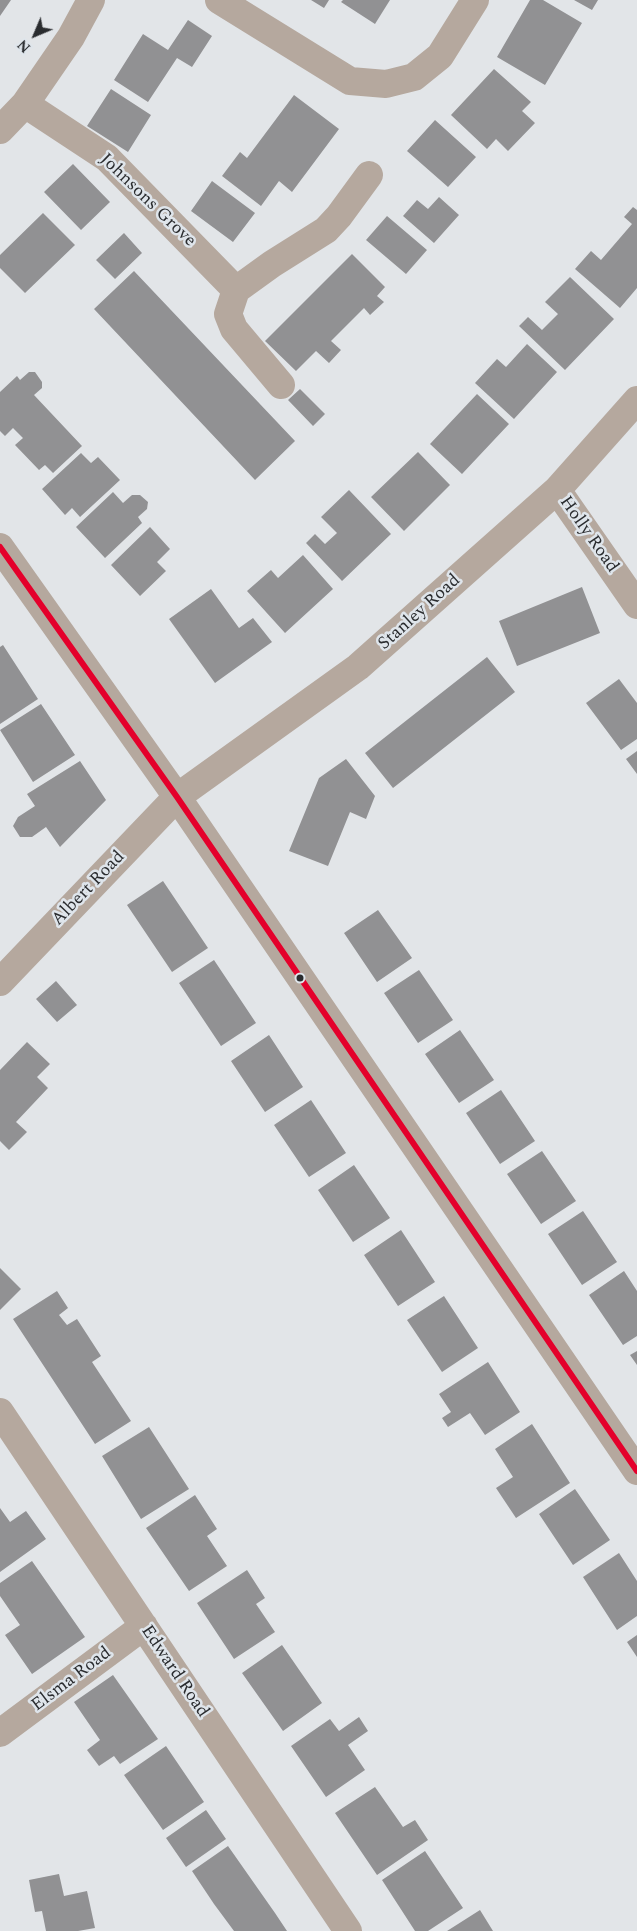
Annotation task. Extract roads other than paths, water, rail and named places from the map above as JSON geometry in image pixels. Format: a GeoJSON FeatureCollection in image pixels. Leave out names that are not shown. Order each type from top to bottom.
{"type":"FeatureCollection","features":[{"type":"Feature","properties":{"kind":"street"},"geometry":{"type":"LineString","coordinates":[[0,130],[26,104],[71,37],[91,0]]}},
{"type":"Feature","properties":{"kind":"street"},"geometry":{"type":"LineString","coordinates":[[219,0],[350,81],[386,84],[414,77],[440,56],[475,0]]}},
{"type":"Feature","properties":{"kind":"street","name":"Johnsons Grove"},"geometry":{"type":"LineString","coordinates":[[26,104],[107,158],[236,290]]}},
{"type":"Feature","properties":{"kind":"street"},"geometry":{"type":"LineString","coordinates":[[280,385],[234,329],[228,314],[236,290],[272,264],[326,230],[339,216],[369,175]]}},
{"type":"Feature","properties":{"kind":"street","name":"Stanley Road"},"geometry":{"type":"LineString","coordinates":[[177,797],[358,668],[557,490],[637,400]]}},
{"type":"Feature","properties":{"kind":"street","name":"Holly Road"},"geometry":{"type":"LineString","coordinates":[[557,490],[637,605]]}},
{"type":"Feature","properties":{"kind":"street"},"geometry":{"type":"LineString","coordinates":[[0,548],[177,797],[637,1471]]}},
{"type":"Feature","properties":{"kind":"street","name":"Albert Road"},"geometry":{"type":"LineString","coordinates":[[0,982],[177,797]]}},
{"type":"Feature","properties":{"kind":"street","name":"Edward Road"},"geometry":{"type":"LineString","coordinates":[[0,1412],[348,1931]]}},
{"type":"Feature","properties":{"kind":"street","name":"Elsma Road"},"geometry":{"type":"LineString","coordinates":[[0,1733],[144,1626]]}}]}
